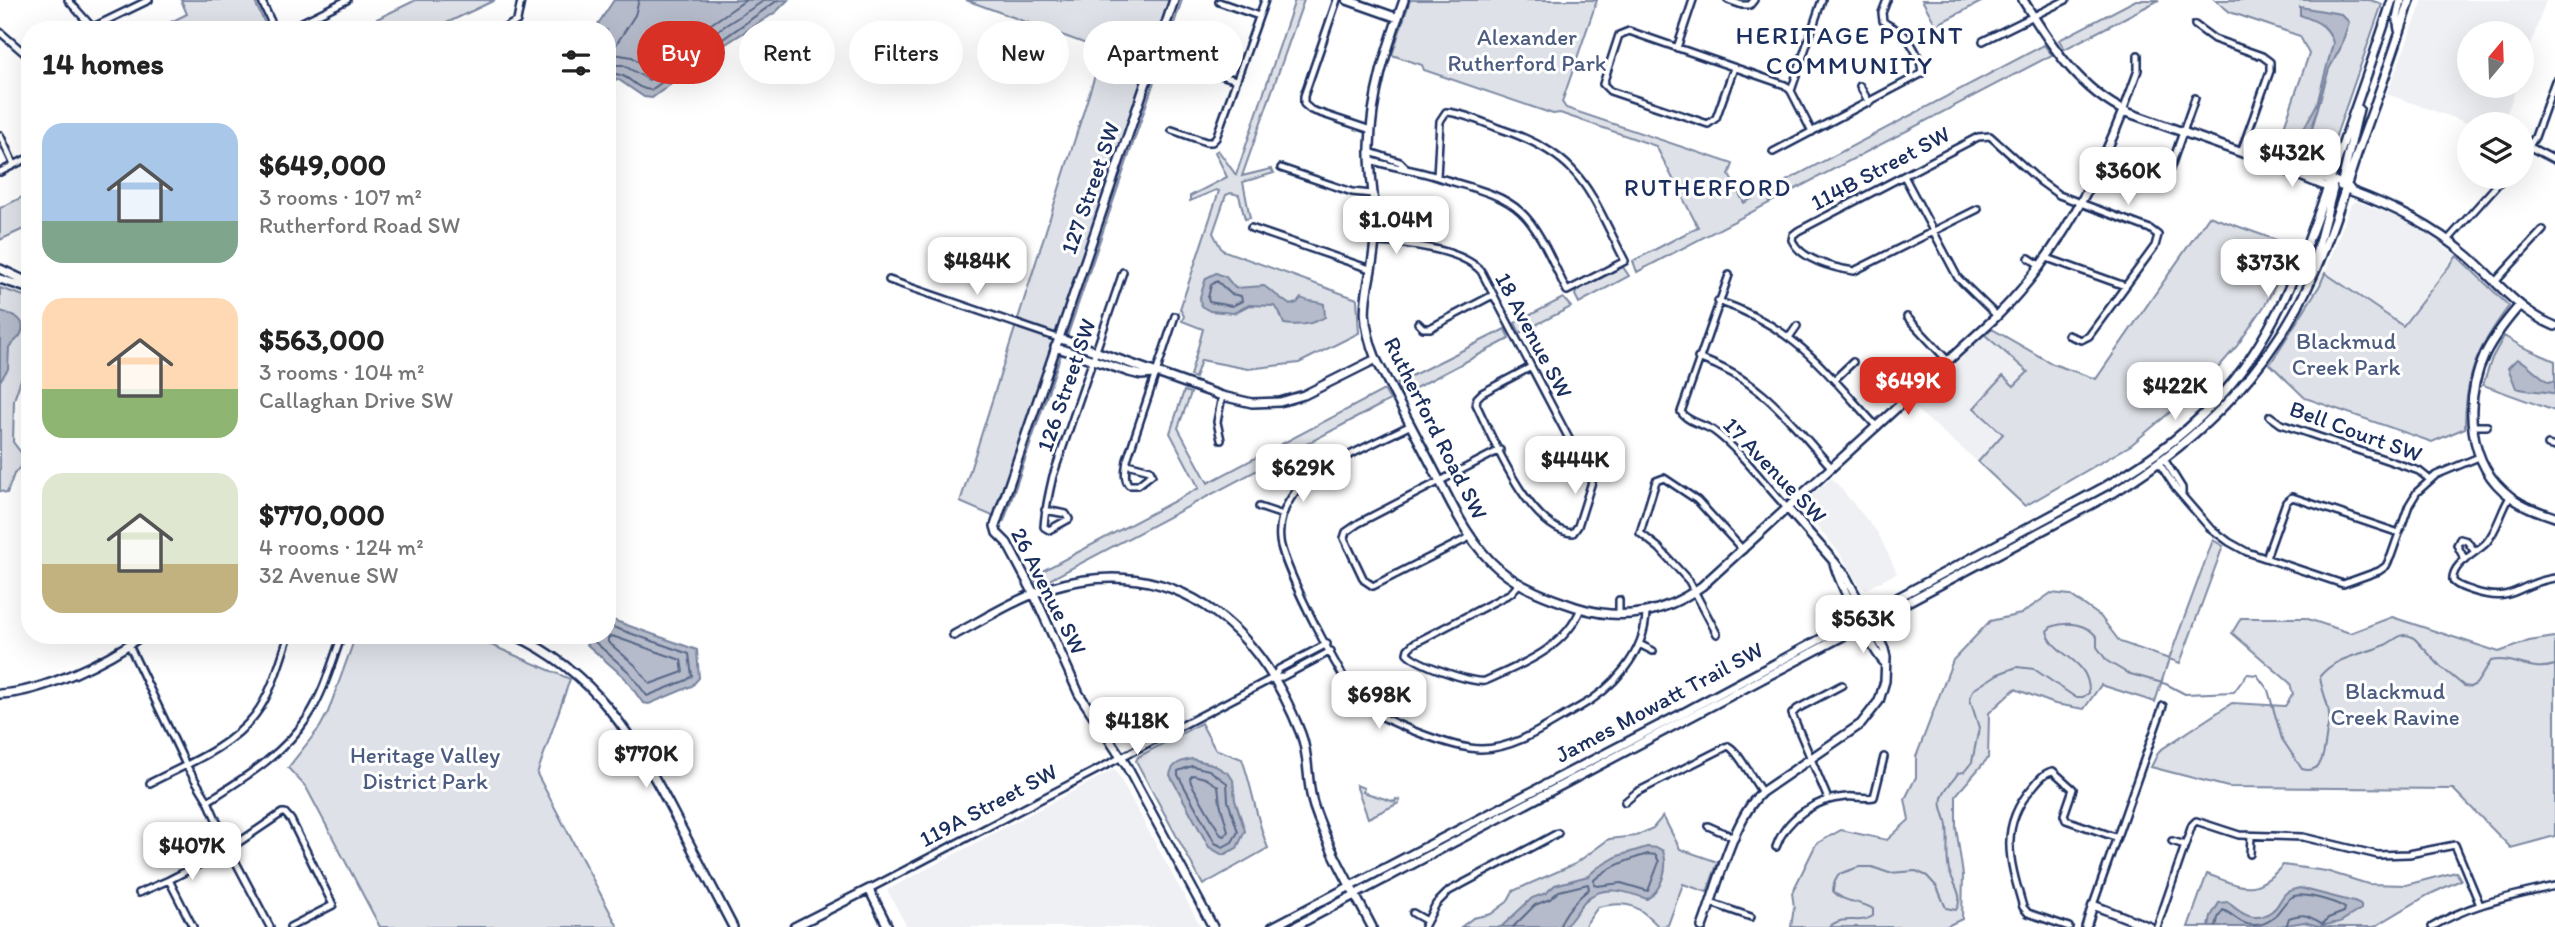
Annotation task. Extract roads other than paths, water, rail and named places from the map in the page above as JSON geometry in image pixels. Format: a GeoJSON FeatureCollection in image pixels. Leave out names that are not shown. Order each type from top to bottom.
{"type":"FeatureCollection","features":[{"type":"Feature","properties":{"kind":"street"},"geometry":{"type":"LineString","coordinates":[[68,0],[84,21]]}},
{"type":"Feature","properties":{"kind":"street"},"geometry":{"type":"LineString","coordinates":[[106,21],[149,0]]}},
{"type":"Feature","properties":{"kind":"street"},"geometry":{"type":"LineString","coordinates":[[261,0],[271,21]]}},
{"type":"Feature","properties":{"kind":"street"},"geometry":{"type":"LineString","coordinates":[[302,21],[337,2],[347,0]]}},
{"type":"Feature","properties":{"kind":"street","name":"127 Street SW"},"geometry":{"type":"LineString","coordinates":[[995,526],[1168,22],[1172,0]]}},
{"type":"Feature","properties":{"kind":"street"},"geometry":{"type":"LineString","coordinates":[[1243,61],[1265,0]]}},
{"type":"Feature","properties":{"kind":"street"},"geometry":{"type":"LineString","coordinates":[[1337,0],[1304,96],[1304,104],[1311,110],[1371,130]]}},
{"type":"Feature","properties":{"kind":"street"},"geometry":{"type":"LineString","coordinates":[[1347,0],[1398,18]]}},
{"type":"Feature","properties":{"kind":"street","name":"Rutherford Road SW"},"geometry":{"type":"LineString","coordinates":[[1404,0],[1380,74],[1371,130],[1375,233],[1364,311],[1366,330],[1376,359],[1470,537],[1491,562],[1519,584],[1541,595],[1581,608],[1619,615],[1646,613],[1673,604],[1695,592],[1997,316],[2047,258],[2105,156],[2123,111]]}},
{"type":"Feature","properties":{"kind":"street"},"geometry":{"type":"LineString","coordinates":[[1677,48],[1693,0]]}},
{"type":"Feature","properties":{"kind":"street"},"geometry":{"type":"LineString","coordinates":[[1728,0],[1745,5],[1750,5],[1754,0]]}},
{"type":"Feature","properties":{"kind":"street"},"geometry":{"type":"LineString","coordinates":[[1791,91],[1822,0]]}},
{"type":"Feature","properties":{"kind":"street"},"geometry":{"type":"LineString","coordinates":[[1773,152],[1917,78],[1922,72],[1921,64],[1906,38],[1883,21],[1882,13],[1887,0]]}},
{"type":"Feature","properties":{"kind":"street"},"geometry":{"type":"LineString","coordinates":[[2023,0],[2084,82],[2123,111],[2346,188],[2404,213],[2448,240],[2519,306],[2555,326]]}},
{"type":"Feature","properties":{"kind":"street"},"geometry":{"type":"LineString","coordinates":[[1983,41],[2066,0]]}},
{"type":"Feature","properties":{"kind":"street","name":"James Mowatt Trail SW"},"geometry":{"type":"LineString","coordinates":[[1272,927],[2159,458],[2207,411],[2245,366],[2274,318],[2290,286],[2331,185],[2392,0]]}},
{"type":"Feature","properties":{"kind":"street"},"geometry":{"type":"LineString","coordinates":[[517,21],[521,1]]}},
{"type":"Feature","properties":{"kind":"street","name":"James Mowatt Trail SW"},"geometry":{"type":"LineString","coordinates":[[1294,927],[2113,493],[2204,427],[2251,376],[2282,333],[2307,288],[2324,250],[2400,31],[2397,18],[2408,1]]}},
{"type":"Feature","properties":{"kind":"street"},"geometry":{"type":"LineString","coordinates":[[1219,2],[1259,16]]}},
{"type":"Feature","properties":{"kind":"street"},"geometry":{"type":"LineString","coordinates":[[2195,25],[2214,39],[2262,56],[2270,62],[2270,71],[2241,152]]}},
{"type":"Feature","properties":{"kind":"street"},"geometry":{"type":"LineString","coordinates":[[2380,36],[2390,30],[2400,31]]}},
{"type":"Feature","properties":{"kind":"street"},"geometry":{"type":"LineString","coordinates":[[0,32],[21,50]]}},
{"type":"Feature","properties":{"kind":"street"},"geometry":{"type":"LineString","coordinates":[[1734,68],[1716,118],[1708,124],[1605,87],[1604,78],[1618,36],[1622,32],[1629,32],[1782,84],[1791,91],[1812,132]]}},
{"type":"Feature","properties":{"kind":"street"},"geometry":{"type":"LineString","coordinates":[[2123,111],[2138,70],[2138,55]]}},
{"type":"Feature","properties":{"kind":"street"},"geometry":{"type":"LineString","coordinates":[[2534,137],[2555,81]]}},
{"type":"Feature","properties":{"kind":"street"},"geometry":{"type":"LineString","coordinates":[[1172,130],[1211,142],[1216,138],[1235,84]]}},
{"type":"Feature","properties":{"kind":"street"},"geometry":{"type":"LineString","coordinates":[[1860,86],[1869,103]]}},
{"type":"Feature","properties":{"kind":"street"},"geometry":{"type":"LineString","coordinates":[[2346,188],[2361,90]]}},
{"type":"Feature","properties":{"kind":"street"},"geometry":{"type":"LineString","coordinates":[[2170,169],[2195,98]]}},
{"type":"Feature","properties":{"kind":"street"},"geometry":{"type":"LineString","coordinates":[[1370,156],[1400,162],[1405,167],[1499,198],[1522,213],[1533,226],[1567,291],[1625,261],[1587,187],[1560,157],[1523,136],[1452,112],[1443,114],[1439,133],[1437,177]]}},
{"type":"Feature","properties":{"kind":"street"},"geometry":{"type":"LineString","coordinates":[[0,135],[15,165]]}},
{"type":"Feature","properties":{"kind":"street","name":"114B Street SW"},"geometry":{"type":"LineString","coordinates":[[1933,231],[1858,270],[1849,271],[1805,255],[1793,242],[1793,235],[1985,135],[1993,138],[2047,187],[2080,204]]}},
{"type":"Feature","properties":{"kind":"street"},"geometry":{"type":"LineString","coordinates":[[2534,149],[2555,160]]}},
{"type":"Feature","properties":{"kind":"street"},"geometry":{"type":"LineString","coordinates":[[0,172],[21,162]]}},
{"type":"Feature","properties":{"kind":"street"},"geometry":{"type":"LineString","coordinates":[[1281,168],[1356,193],[1372,194]]}},
{"type":"Feature","properties":{"kind":"street"},"geometry":{"type":"LineString","coordinates":[[1904,176],[1961,282],[1997,316]]}},
{"type":"Feature","properties":{"kind":"street"},"geometry":{"type":"LineString","coordinates":[[2307,288],[2331,185]]}},
{"type":"Feature","properties":{"kind":"street"},"geometry":{"type":"LineString","coordinates":[[2448,240],[2493,189]]}},
{"type":"Feature","properties":{"kind":"street"},"geometry":{"type":"LineString","coordinates":[[2068,335],[2081,340],[2086,338],[2155,246],[2158,235],[2150,229],[2080,204]]}},
{"type":"Feature","properties":{"kind":"street"},"geometry":{"type":"LineString","coordinates":[[1933,231],[1978,209]]}},
{"type":"Feature","properties":{"kind":"street"},"geometry":{"type":"LineString","coordinates":[[1251,228],[1370,269]]}},
{"type":"Feature","properties":{"kind":"street"},"geometry":{"type":"LineString","coordinates":[[2495,282],[2543,230]]}},
{"type":"Feature","properties":{"kind":"street","name":"18 Avenue SW"},"geometry":{"type":"LineString","coordinates":[[1375,233],[1399,236],[1475,265],[1483,275],[1577,454],[1596,469],[1578,526],[1571,533],[1554,526],[1532,508],[1500,450]]}},
{"type":"Feature","properties":{"kind":"street","name":"18 Avenue SW"},"geometry":{"type":"LineString","coordinates":[[1374,242],[1418,245]]}},
{"type":"Feature","properties":{"kind":"street"},"geometry":{"type":"LineString","coordinates":[[2029,258],[2041,267]]}},
{"type":"Feature","properties":{"kind":"street"},"geometry":{"type":"LineString","coordinates":[[2047,258],[2125,286]]}},
{"type":"Feature","properties":{"kind":"street"},"geometry":{"type":"LineString","coordinates":[[0,269],[21,279]]}},
{"type":"Feature","properties":{"kind":"street","name":"126 Street SW"},"geometry":{"type":"LineString","coordinates":[[1045,510],[1123,272]]}},
{"type":"Feature","properties":{"kind":"street"},"geometry":{"type":"LineString","coordinates":[[1729,275],[1698,358],[1727,369],[1760,390],[1832,468]]}},
{"type":"Feature","properties":{"kind":"street"},"geometry":{"type":"LineString","coordinates":[[0,279],[21,286]]}},
{"type":"Feature","properties":{"kind":"street"},"geometry":{"type":"LineString","coordinates":[[889,280],[1095,356],[1135,374],[1156,374],[1222,397],[1252,403],[1281,406],[1376,359]]}},
{"type":"Feature","properties":{"kind":"street"},"geometry":{"type":"LineString","coordinates":[[1418,323],[1423,328],[1430,328],[1493,295]]}},
{"type":"Feature","properties":{"kind":"street"},"geometry":{"type":"LineString","coordinates":[[1718,301],[1757,316],[1790,336],[1877,427]]}},
{"type":"Feature","properties":{"kind":"street"},"geometry":{"type":"LineString","coordinates":[[2519,306],[2483,358],[2474,395],[2473,426],[2479,457],[2496,483],[2510,497],[2530,508],[2555,516]]}},
{"type":"Feature","properties":{"kind":"street"},"geometry":{"type":"LineString","coordinates":[[1126,464],[1150,470],[1152,474],[1138,485],[1129,485],[1126,480],[1126,464],[1175,316]]}},
{"type":"Feature","properties":{"kind":"street"},"geometry":{"type":"LineString","coordinates":[[1907,317],[1948,361]]}},
{"type":"Feature","properties":{"kind":"street"},"geometry":{"type":"LineString","coordinates":[[1790,336],[1797,326]]}},
{"type":"Feature","properties":{"kind":"street","name":"17 Avenue SW"},"geometry":{"type":"LineString","coordinates":[[1698,358],[1681,409],[1682,414],[1721,437],[1834,561],[1837,574],[1863,616],[1884,662],[1884,688],[1872,712],[1858,727],[1811,758]]}},
{"type":"Feature","properties":{"kind":"street"},"geometry":{"type":"LineString","coordinates":[[1834,380],[1853,362]]}},
{"type":"Feature","properties":{"kind":"street"},"geometry":{"type":"LineString","coordinates":[[1470,537],[1378,584],[1370,585],[1364,580],[1344,536],[1359,523],[1500,450],[1477,407],[1476,399],[1482,393],[1531,367]]}},
{"type":"Feature","properties":{"kind":"street"},"geometry":{"type":"LineString","coordinates":[[1221,440],[1217,422],[1222,397]]}},
{"type":"Feature","properties":{"kind":"street","name":"Bell Court SW"},"geometry":{"type":"LineString","coordinates":[[2270,416],[2281,424],[2421,472],[2429,479]]}},
{"type":"Feature","properties":{"kind":"street"},"geometry":{"type":"LineString","coordinates":[[1411,425],[1311,478],[1296,491],[1283,515],[1279,536],[1284,560],[1351,690],[1363,705],[1392,723],[1475,749],[1513,743],[1593,700],[1619,676],[1639,644],[1646,613]]}},
{"type":"Feature","properties":{"kind":"street"},"geometry":{"type":"LineString","coordinates":[[2473,426],[2487,426]]}},
{"type":"Feature","properties":{"kind":"street"},"geometry":{"type":"LineString","coordinates":[[2159,458],[2199,516],[2218,534],[2241,548],[2266,558],[2348,584],[2384,568],[2390,559],[2411,501],[2429,479],[2479,457]]}},
{"type":"Feature","properties":{"kind":"street"},"geometry":{"type":"LineString","coordinates":[[1717,634],[1686,578],[1659,548],[1641,535],[1640,526],[1655,484],[1660,478],[1668,480],[1696,500],[1743,550]]}},
{"type":"Feature","properties":{"kind":"street"},"geometry":{"type":"LineString","coordinates":[[2266,558],[2286,502],[2292,496],[2399,533]]}},
{"type":"Feature","properties":{"kind":"street"},"geometry":{"type":"LineString","coordinates":[[2510,497],[2491,536],[2453,573],[2454,583],[2493,597],[2508,595],[2533,583],[2555,578]]}},
{"type":"Feature","properties":{"kind":"street"},"geometry":{"type":"LineString","coordinates":[[1259,507],[1283,515]]}},
{"type":"Feature","properties":{"kind":"street"},"geometry":{"type":"LineString","coordinates":[[1045,510],[1067,515],[1069,519],[1046,530],[1043,525],[1045,510]]}},
{"type":"Feature","properties":{"kind":"street","name":"26 Avenue SW"},"geometry":{"type":"LineString","coordinates":[[995,526],[1034,594],[1079,694],[1159,823],[1213,927]]}},
{"type":"Feature","properties":{"kind":"street"},"geometry":{"type":"LineString","coordinates":[[2465,559],[2457,545],[2460,539],[2465,540],[2475,552]]}},
{"type":"Feature","properties":{"kind":"street"},"geometry":{"type":"LineString","coordinates":[[954,635],[1034,594],[1072,583],[1106,579],[1141,581],[1170,588],[1203,603],[1234,626],[1257,652],[1273,677],[1304,743],[1314,805],[1372,927]]}},
{"type":"Feature","properties":{"kind":"street"},"geometry":{"type":"LineString","coordinates":[[1519,584],[1511,593],[1413,645],[1407,652],[1419,662],[1480,682],[1558,642],[1570,630],[1581,608]]}},
{"type":"Feature","properties":{"kind":"street"},"geometry":{"type":"LineString","coordinates":[[1619,600],[1619,615]]}},
{"type":"Feature","properties":{"kind":"street"},"geometry":{"type":"LineString","coordinates":[[150,783],[234,737],[255,716],[267,696],[286,644]]}},
{"type":"Feature","properties":{"kind":"street"},"geometry":{"type":"LineString","coordinates":[[208,801],[259,767],[295,734],[309,716],[339,644]]}},
{"type":"Feature","properties":{"kind":"street"},"geometry":{"type":"LineString","coordinates":[[531,644],[588,685],[621,722],[656,779],[733,927]]}},
{"type":"Feature","properties":{"kind":"street","name":"119A Street SW"},"geometry":{"type":"LineString","coordinates":[[794,927],[1273,677],[1279,669],[1327,644]]}},
{"type":"Feature","properties":{"kind":"street"},"geometry":{"type":"LineString","coordinates":[[1639,644],[1653,651]]}},
{"type":"Feature","properties":{"kind":"street"},"geometry":{"type":"LineString","coordinates":[[0,694],[27,691],[47,684],[128,645],[186,765],[208,801],[229,849],[271,927]]}},
{"type":"Feature","properties":{"kind":"street","name":"119A Street SW"},"geometry":{"type":"LineString","coordinates":[[1273,677],[1282,677],[1331,651]]}},
{"type":"Feature","properties":{"kind":"street"},"geometry":{"type":"LineString","coordinates":[[1828,799],[1793,720],[1793,712],[1842,685]]}},
{"type":"Feature","properties":{"kind":"street"},"geometry":{"type":"LineString","coordinates":[[2086,927],[2115,837],[2163,706]]}},
{"type":"Feature","properties":{"kind":"street"},"geometry":{"type":"LineString","coordinates":[[1625,802],[1637,792],[1728,746],[1734,749],[1762,792]]}},
{"type":"Feature","properties":{"kind":"street"},"geometry":{"type":"LineString","coordinates":[[1776,847],[1781,833],[1793,819],[1808,808],[1828,799],[1874,797],[1884,757]]}},
{"type":"Feature","properties":{"kind":"street"},"geometry":{"type":"LineString","coordinates":[[1702,927],[1746,812],[1762,792],[1811,758]]}},
{"type":"Feature","properties":{"kind":"street"},"geometry":{"type":"LineString","coordinates":[[2069,927],[2028,913],[2023,907],[2008,848],[2011,827],[2019,807],[2045,774],[2053,771],[2073,789],[2064,816],[2066,820],[2115,837]]}},
{"type":"Feature","properties":{"kind":"street"},"geometry":{"type":"LineString","coordinates":[[139,893],[229,849],[282,813],[288,815],[332,905],[290,927]]}},
{"type":"Feature","properties":{"kind":"street"},"geometry":{"type":"LineString","coordinates":[[2157,927],[2192,825],[2196,821],[2251,837],[2303,837],[2358,852],[2388,856],[2409,855],[2455,845],[2480,905]]}},
{"type":"Feature","properties":{"kind":"street"},"geometry":{"type":"LineString","coordinates":[[1708,826],[1735,838]]}},
{"type":"Feature","properties":{"kind":"street"},"geometry":{"type":"LineString","coordinates":[[1413,914],[1425,924],[1436,904],[1449,891],[1558,833]]}},
{"type":"Feature","properties":{"kind":"street"},"geometry":{"type":"LineString","coordinates":[[2250,855],[2251,837]]}},
{"type":"Feature","properties":{"kind":"street"},"geometry":{"type":"LineString","coordinates":[[2172,841],[2185,845]]}},
{"type":"Feature","properties":{"kind":"street"},"geometry":{"type":"LineString","coordinates":[[169,880],[193,927]]}},
{"type":"Feature","properties":{"kind":"street"},"geometry":{"type":"LineString","coordinates":[[2432,927],[2480,905],[2555,886]]}},
{"type":"Feature","properties":{"kind":"street"},"geometry":{"type":"LineString","coordinates":[[869,889],[888,925]]}},
{"type":"Feature","properties":{"kind":"street"},"geometry":{"type":"LineString","coordinates":[[1711,903],[1751,917]]}},
{"type":"Feature","properties":{"kind":"street"},"geometry":{"type":"LineString","coordinates":[[2093,905],[2150,927]]}},
{"type":"Feature","properties":{"kind":"water"},"geometry":{"type":"Polygon","coordinates":[[[614,0],[788,0],[762,21],[739,21],[739,36],[725,44],[725,21],[637,21],[637,84],[671,84],[652,98],[644,97],[616,80],[616,21],[600,21],[614,0]]]}},
{"type":"Feature","properties":{"kind":"water"},"geometry":{"type":"Polygon","coordinates":[[[2300,7],[2341,14],[2349,22],[2340,49],[2329,69],[2311,132],[2307,135],[2303,132],[2304,128],[2317,104],[2333,43],[2325,28],[2300,15],[2300,7]]]}},
{"type":"Feature","properties":{"kind":"water"},"geometry":{"type":"Polygon","coordinates":[[[1216,273],[1226,277],[1235,288],[1264,286],[1290,305],[1301,298],[1324,304],[1325,317],[1294,325],[1284,324],[1274,306],[1249,305],[1234,313],[1210,311],[1201,306],[1200,297],[1206,278],[1216,273]]]}},
{"type":"Feature","properties":{"kind":"water"},"geometry":{"type":"Polygon","coordinates":[[[0,311],[20,320],[21,334],[9,347],[8,369],[0,381],[0,311]]]}},
{"type":"Feature","properties":{"kind":"water"},"geometry":{"type":"Polygon","coordinates":[[[2517,359],[2548,382],[2555,381],[2555,394],[2516,388],[2508,368],[2517,359]]]}},
{"type":"Feature","properties":{"kind":"water"},"geometry":{"type":"Polygon","coordinates":[[[616,621],[697,650],[699,678],[692,686],[649,704],[643,703],[624,677],[586,644],[616,644],[616,621]]]}},
{"type":"Feature","properties":{"kind":"water"},"geometry":{"type":"Polygon","coordinates":[[[1192,759],[1212,764],[1229,774],[1233,780],[1235,800],[1245,831],[1237,848],[1223,855],[1209,847],[1170,775],[1175,765],[1192,759]]]}},
{"type":"Feature","properties":{"kind":"water"},"geometry":{"type":"Polygon","coordinates":[[[1647,847],[1663,851],[1665,864],[1663,878],[1657,890],[1647,899],[1624,892],[1599,892],[1585,901],[1564,927],[1501,927],[1532,898],[1546,893],[1555,885],[1588,876],[1618,856],[1647,847]]]}},
{"type":"Feature","properties":{"kind":"water"},"geometry":{"type":"Polygon","coordinates":[[[2300,888],[2354,902],[2361,905],[2361,909],[2340,922],[2319,926],[2304,922],[2275,927],[2209,927],[2211,916],[2219,903],[2228,902],[2243,914],[2260,917],[2272,911],[2284,894],[2300,888]]]}},
{"type":"Feature","properties":{"kind":"waterway"},"geometry":{"type":"LineString","coordinates":[[1829,927],[1841,921],[1862,920],[1873,916],[1873,909],[1842,898],[1833,891],[1839,874],[1859,867],[1872,867],[1889,873],[1916,871],[1927,876],[1937,887],[1946,908],[1956,910],[1959,895],[1949,870],[1947,827],[1942,798],[1958,773],[1964,772],[1972,762],[1979,728],[1970,699],[1973,690],[1998,674],[2017,667],[2034,669],[2075,697],[2083,697],[2089,693],[2084,672],[2051,640],[2047,631],[2051,627],[2063,624],[2082,626],[2097,637],[2097,647],[2107,661],[2127,673],[2166,684],[2185,694],[2234,692],[2247,674],[2257,675],[2268,690],[2282,739],[2302,769],[2310,770],[2322,759],[2329,720],[2320,676],[2342,660],[2405,635],[2415,639],[2441,667],[2464,686],[2476,684],[2491,661],[2500,660],[2537,667],[2555,665]]}},
{"type":"Feature","properties":{"kind":"district","name":"HERITAGE POINT COMMUNITY"},"geometry":{"type":"Point","coordinates":[1850,50]}},
{"type":"Feature","properties":{"kind":"district","name":"RUTHERFORD"},"geometry":{"type":"Point","coordinates":[1708,188]}},
{"type":"Feature","properties":{"kind":"park label","name":"Alexander Rutherford Park"},"geometry":{"type":"Point","coordinates":[1527,50]}},
{"type":"Feature","properties":{"kind":"park label","name":"Blackmud Creek Park"},"geometry":{"type":"Point","coordinates":[2346,354]}},
{"type":"Feature","properties":{"kind":"park label","name":"Blackmud Creek Ravine"},"geometry":{"type":"Point","coordinates":[2395,704]}},
{"type":"Feature","properties":{"kind":"park label","name":"Heritage Valley District Park"},"geometry":{"type":"Point","coordinates":[425,768]}}]}
